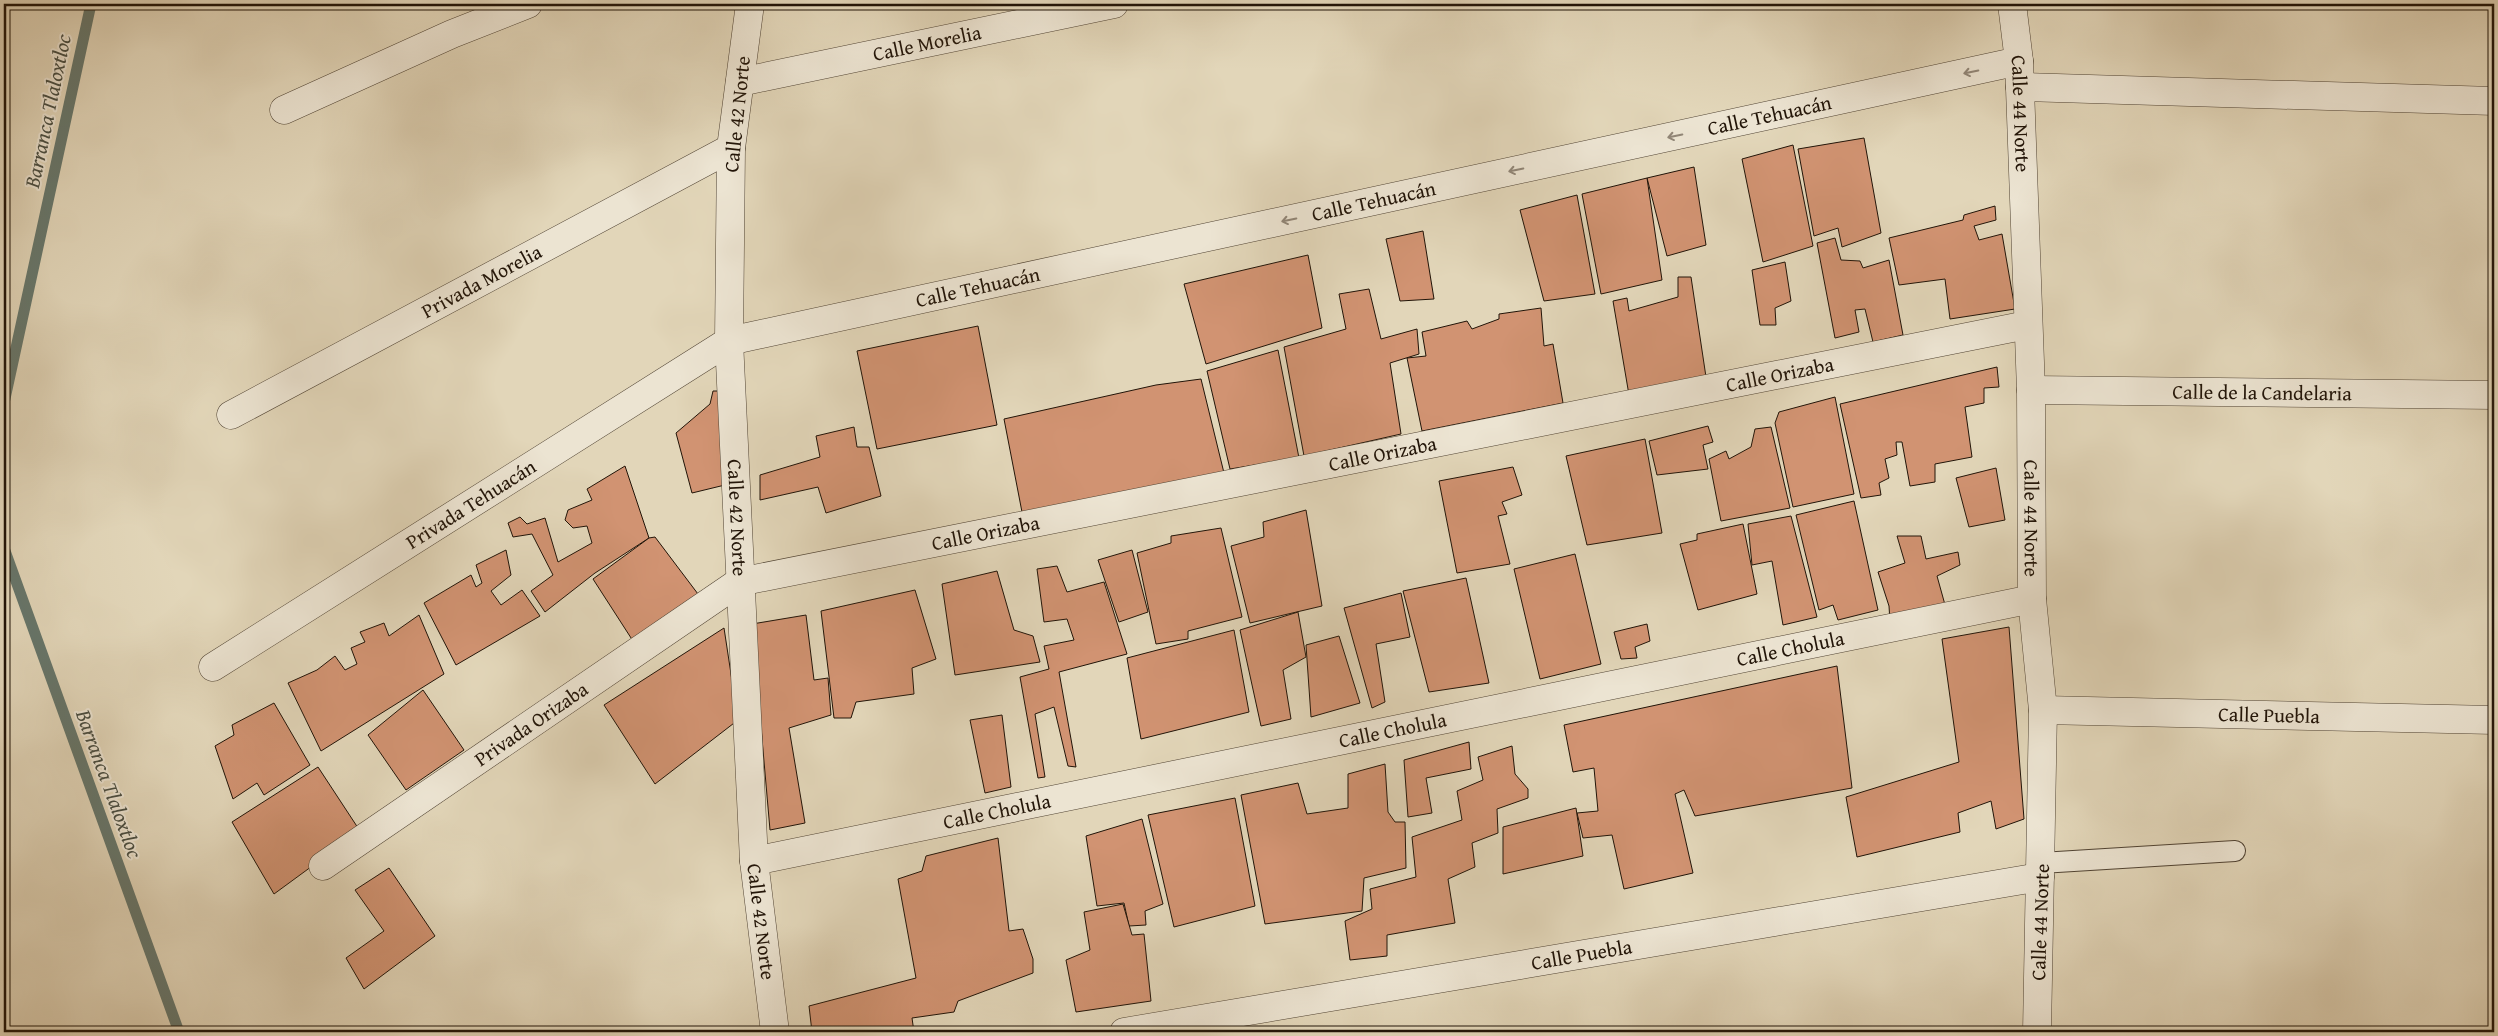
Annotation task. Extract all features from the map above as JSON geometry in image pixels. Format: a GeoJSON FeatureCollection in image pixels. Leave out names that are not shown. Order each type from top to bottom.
{"type":"FeatureCollection","features":[{"type":"Feature","properties":{"kind":"street"},"geometry":{"type":"LineString","coordinates":[[284,110],[452,34],[528,4]]}},
{"type":"Feature","properties":{"kind":"street","name":"Calle 42 Norte"},"geometry":{"type":"LineString","coordinates":[[750,4],[731,148],[729,341],[739,582],[754,861],[775,1032]]}},
{"type":"Feature","properties":{"kind":"street","name":"Calle Morelia"},"geometry":{"type":"LineString","coordinates":[[740,82],[1114,4]]}},
{"type":"Feature","properties":{"kind":"street","name":"Calle 44 Norte"},"geometry":{"type":"LineString","coordinates":[[2012,4],[2019,74],[2027,325],[2031,390],[2032,599],[2043,710],[2037,1032]]}},
{"type":"Feature","properties":{"kind":"street","name":"Calle Tehuacán"},"geometry":{"type":"LineString","coordinates":[[729,341],[2019,74],[2494,101]]}},
{"type":"Feature","properties":{"kind":"street","name":"Privada Morelia"},"geometry":{"type":"LineString","coordinates":[[231,415],[731,148]]}},
{"type":"Feature","properties":{"kind":"street","name":"Calle Orizaba"},"geometry":{"type":"LineString","coordinates":[[739,582],[2027,325]]}},
{"type":"Feature","properties":{"kind":"street","name":"Privada Tehuacán"},"geometry":{"type":"LineString","coordinates":[[213,667],[729,341]]}},
{"type":"Feature","properties":{"kind":"street","name":"Calle de la Candelaria"},"geometry":{"type":"LineString","coordinates":[[2031,390],[2494,395]]}},
{"type":"Feature","properties":{"kind":"street","name":"Privada Orizaba"},"geometry":{"type":"LineString","coordinates":[[323,866],[739,582]]}},
{"type":"Feature","properties":{"kind":"street","name":"Calle Cholula"},"geometry":{"type":"LineString","coordinates":[[754,861],[2032,599]]}},
{"type":"Feature","properties":{"kind":"street","name":"Calle Puebla"},"geometry":{"type":"LineString","coordinates":[[2043,710],[2494,720]]}},
{"type":"Feature","properties":{"kind":"street","name":"Calle Puebla"},"geometry":{"type":"LineString","coordinates":[[1124,1032],[2041,870]]}},
{"type":"Feature","properties":{"kind":"lane"},"geometry":{"type":"LineString","coordinates":[[2041,870],[2235,851]]}},
{"type":"Feature","properties":{"kind":"building"},"geometry":{"type":"Polygon","coordinates":[[[1864,138],[1881,233],[1842,247],[1838,228],[1814,236],[1798,149],[1864,138]]]}},
{"type":"Feature","properties":{"kind":"building"},"geometry":{"type":"Polygon","coordinates":[[[1793,145],[1813,246],[1763,262],[1742,159],[1793,145]]]}},
{"type":"Feature","properties":{"kind":"building"},"geometry":{"type":"Polygon","coordinates":[[[1694,167],[1706,245],[1667,256],[1647,178],[1694,167]]]}},
{"type":"Feature","properties":{"kind":"building"},"geometry":{"type":"Polygon","coordinates":[[[1647,178],[1662,280],[1601,294],[1582,194],[1647,178]]]}},
{"type":"Feature","properties":{"kind":"building"},"geometry":{"type":"Polygon","coordinates":[[[1577,195],[1595,294],[1544,301],[1520,210],[1577,195]]]}},
{"type":"Feature","properties":{"kind":"building"},"geometry":{"type":"Polygon","coordinates":[[[1995,206],[1996,220],[1974,226],[1979,240],[2002,234],[2015,309],[1950,319],[1945,279],[1899,285],[1889,238],[1963,220],[1964,215],[1995,206]]]}},
{"type":"Feature","properties":{"kind":"building"},"geometry":{"type":"Polygon","coordinates":[[[1423,231],[1434,299],[1400,301],[1386,239],[1423,231]]]}},
{"type":"Feature","properties":{"kind":"building"},"geometry":{"type":"Polygon","coordinates":[[[1835,238],[1841,260],[1860,261],[1863,268],[1889,260],[1903,335],[1873,342],[1865,309],[1855,310],[1859,332],[1835,338],[1817,243],[1835,238]]]}},
{"type":"Feature","properties":{"kind":"building"},"geometry":{"type":"Polygon","coordinates":[[[1308,255],[1322,328],[1206,364],[1184,284],[1308,255]]]}},
{"type":"Feature","properties":{"kind":"building"},"geometry":{"type":"Polygon","coordinates":[[[1785,262],[1791,301],[1775,308],[1776,325],[1760,325],[1752,270],[1785,262]]]}},
{"type":"Feature","properties":{"kind":"building"},"geometry":{"type":"Polygon","coordinates":[[[1678,277],[1691,277],[1706,377],[1629,395],[1613,301],[1627,298],[1629,311],[1678,297],[1678,277]]]}},
{"type":"Feature","properties":{"kind":"building"},"geometry":{"type":"Polygon","coordinates":[[[1369,289],[1381,339],[1417,329],[1419,354],[1390,363],[1401,434],[1304,456],[1284,347],[1346,329],[1339,294],[1369,289]]]}},
{"type":"Feature","properties":{"kind":"building"},"geometry":{"type":"Polygon","coordinates":[[[1541,308],[1544,346],[1553,344],[1563,403],[1422,431],[1407,358],[1426,356],[1422,332],[1467,321],[1472,329],[1499,319],[1499,314],[1541,308]]]}},
{"type":"Feature","properties":{"kind":"building"},"geometry":{"type":"Polygon","coordinates":[[[978,326],[997,425],[877,449],[857,351],[978,326]]]}},
{"type":"Feature","properties":{"kind":"building"},"geometry":{"type":"Polygon","coordinates":[[[1278,350],[1299,458],[1230,469],[1207,371],[1278,350]]]}},
{"type":"Feature","properties":{"kind":"building"},"geometry":{"type":"Polygon","coordinates":[[[1997,367],[1999,387],[1984,388],[1984,403],[1965,407],[1972,457],[1935,464],[1935,482],[1910,486],[1902,442],[1896,442],[1897,455],[1885,459],[1889,478],[1879,483],[1881,495],[1861,498],[1840,404],[1997,367]]]}},
{"type":"Feature","properties":{"kind":"building"},"geometry":{"type":"Polygon","coordinates":[[[1201,379],[1224,473],[1022,512],[1004,419],[1156,385],[1201,379]]]}},
{"type":"Feature","properties":{"kind":"building"},"geometry":{"type":"Polygon","coordinates":[[[713,391],[724,391],[729,484],[692,493],[676,433],[710,404],[713,391]]]}},
{"type":"Feature","properties":{"kind":"building"},"geometry":{"type":"Polygon","coordinates":[[[1835,397],[1854,494],[1793,507],[1775,423],[1779,412],[1835,397]]]}},
{"type":"Feature","properties":{"kind":"building"},"geometry":{"type":"Polygon","coordinates":[[[1708,426],[1713,442],[1703,445],[1708,469],[1657,475],[1649,441],[1708,426]]]}},
{"type":"Feature","properties":{"kind":"building"},"geometry":{"type":"Polygon","coordinates":[[[854,427],[857,447],[869,447],[881,496],[826,513],[818,487],[760,500],[760,475],[820,457],[816,436],[854,427]]]}},
{"type":"Feature","properties":{"kind":"building"},"geometry":{"type":"Polygon","coordinates":[[[1771,427],[1790,508],[1721,521],[1709,459],[1726,451],[1729,459],[1751,447],[1755,429],[1771,427]]]}},
{"type":"Feature","properties":{"kind":"building"},"geometry":{"type":"Polygon","coordinates":[[[1645,439],[1662,533],[1587,545],[1566,456],[1645,439]]]}},
{"type":"Feature","properties":{"kind":"building"},"geometry":{"type":"Polygon","coordinates":[[[625,466],[649,538],[595,573],[545,612],[531,591],[553,575],[532,534],[513,537],[508,523],[520,517],[527,524],[545,518],[558,562],[592,543],[587,526],[573,528],[565,520],[568,510],[592,500],[587,489],[625,466]]]}},
{"type":"Feature","properties":{"kind":"building"},"geometry":{"type":"Polygon","coordinates":[[[1513,467],[1522,495],[1502,502],[1507,514],[1498,516],[1510,564],[1457,573],[1439,481],[1513,467]]]}},
{"type":"Feature","properties":{"kind":"building"},"geometry":{"type":"Polygon","coordinates":[[[1996,468],[2005,520],[1969,527],[1956,478],[1996,468]]]}},
{"type":"Feature","properties":{"kind":"building"},"geometry":{"type":"Polygon","coordinates":[[[1854,501],[1878,610],[1838,620],[1833,605],[1819,610],[1796,515],[1854,501]]]}},
{"type":"Feature","properties":{"kind":"building"},"geometry":{"type":"Polygon","coordinates":[[[1306,510],[1322,606],[1250,623],[1231,546],[1264,537],[1263,522],[1306,510]]]}},
{"type":"Feature","properties":{"kind":"building"},"geometry":{"type":"Polygon","coordinates":[[[1791,516],[1817,617],[1783,625],[1772,561],[1752,565],[1748,524],[1791,516]]]}},
{"type":"Feature","properties":{"kind":"building"},"geometry":{"type":"Polygon","coordinates":[[[1743,524],[1757,594],[1698,610],[1680,544],[1697,540],[1697,534],[1743,524]]]}},
{"type":"Feature","properties":{"kind":"building"},"geometry":{"type":"Polygon","coordinates":[[[1221,528],[1242,617],[1188,631],[1188,639],[1156,644],[1137,553],[1171,543],[1171,536],[1221,528]]]}},
{"type":"Feature","properties":{"kind":"building"},"geometry":{"type":"Polygon","coordinates":[[[1897,536],[1921,536],[1926,559],[1958,552],[1960,565],[1937,576],[1947,612],[1890,622],[1889,606],[1878,572],[1905,563],[1897,536]]]}},
{"type":"Feature","properties":{"kind":"building"},"geometry":{"type":"Polygon","coordinates":[[[655,537],[698,594],[633,641],[593,579],[649,538],[655,537]]]}},
{"type":"Feature","properties":{"kind":"building"},"geometry":{"type":"Polygon","coordinates":[[[506,550],[511,575],[491,591],[501,605],[522,590],[540,616],[456,665],[424,603],[471,575],[476,587],[482,583],[476,565],[506,550]]]}},
{"type":"Feature","properties":{"kind":"building"},"geometry":{"type":"Polygon","coordinates":[[[1132,550],[1148,612],[1119,622],[1098,560],[1132,550]]]}},
{"type":"Feature","properties":{"kind":"building"},"geometry":{"type":"Polygon","coordinates":[[[1575,554],[1601,664],[1540,679],[1514,569],[1575,554]]]}},
{"type":"Feature","properties":{"kind":"building"},"geometry":{"type":"Polygon","coordinates":[[[1057,566],[1067,592],[1104,582],[1127,654],[1059,672],[1076,767],[1068,766],[1054,707],[1035,714],[1045,777],[1038,778],[1020,677],[1049,669],[1044,646],[1074,640],[1067,619],[1044,622],[1037,569],[1057,566]]]}},
{"type":"Feature","properties":{"kind":"building"},"geometry":{"type":"Polygon","coordinates":[[[997,571],[1014,630],[1033,636],[1040,662],[955,675],[942,584],[997,571]]]}},
{"type":"Feature","properties":{"kind":"building"},"geometry":{"type":"Polygon","coordinates":[[[1466,578],[1489,683],[1429,692],[1403,591],[1466,578]]]}},
{"type":"Feature","properties":{"kind":"building"},"geometry":{"type":"Polygon","coordinates":[[[915,590],[936,659],[912,668],[914,694],[856,702],[851,718],[834,718],[821,611],[915,590]]]}},
{"type":"Feature","properties":{"kind":"building"},"geometry":{"type":"Polygon","coordinates":[[[1401,593],[1410,637],[1376,644],[1385,702],[1372,708],[1344,608],[1401,593]]]}},
{"type":"Feature","properties":{"kind":"building"},"geometry":{"type":"Polygon","coordinates":[[[1298,612],[1306,657],[1283,670],[1291,719],[1261,726],[1240,630],[1298,612]]]}},
{"type":"Feature","properties":{"kind":"building"},"geometry":{"type":"Polygon","coordinates":[[[419,615],[444,674],[321,751],[288,683],[317,670],[335,656],[345,670],[357,664],[351,648],[365,642],[360,632],[384,623],[389,636],[419,615]]]}},
{"type":"Feature","properties":{"kind":"building"},"geometry":{"type":"Polygon","coordinates":[[[806,615],[814,680],[828,678],[831,715],[789,728],[805,823],[770,830],[752,624],[806,615]]]}},
{"type":"Feature","properties":{"kind":"building"},"geometry":{"type":"Polygon","coordinates":[[[1647,624],[1650,641],[1635,647],[1637,658],[1621,659],[1614,632],[1647,624]]]}},
{"type":"Feature","properties":{"kind":"building"},"geometry":{"type":"Polygon","coordinates":[[[2009,627],[2024,819],[1996,829],[1991,801],[1958,813],[1960,832],[1857,857],[1846,797],[1959,762],[1942,639],[2009,627]]]}},
{"type":"Feature","properties":{"kind":"building"},"geometry":{"type":"Polygon","coordinates":[[[724,628],[738,720],[655,784],[604,705],[724,628]]]}},
{"type":"Feature","properties":{"kind":"building"},"geometry":{"type":"Polygon","coordinates":[[[1234,630],[1249,712],[1141,739],[1127,658],[1234,630]]]}},
{"type":"Feature","properties":{"kind":"building"},"geometry":{"type":"Polygon","coordinates":[[[1339,636],[1360,703],[1311,717],[1306,645],[1339,636]]]}},
{"type":"Feature","properties":{"kind":"building"},"geometry":{"type":"Polygon","coordinates":[[[1837,666],[1852,788],[1695,816],[1684,790],[1675,794],[1693,873],[1624,889],[1612,835],[1583,838],[1577,813],[1598,811],[1594,768],[1573,772],[1564,725],[1837,666]]]}},
{"type":"Feature","properties":{"kind":"building"},"geometry":{"type":"Polygon","coordinates":[[[423,690],[464,750],[406,790],[368,735],[423,690]]]}},
{"type":"Feature","properties":{"kind":"building"},"geometry":{"type":"Polygon","coordinates":[[[274,703],[310,765],[264,795],[257,783],[233,799],[215,746],[234,735],[232,725],[274,703]]]}},
{"type":"Feature","properties":{"kind":"building"},"geometry":{"type":"Polygon","coordinates":[[[1002,715],[1011,787],[985,793],[970,720],[1002,715]]]}},
{"type":"Feature","properties":{"kind":"building"},"geometry":{"type":"Polygon","coordinates":[[[1469,742],[1471,769],[1426,778],[1432,813],[1408,817],[1404,760],[1469,742]]]}},
{"type":"Feature","properties":{"kind":"building"},"geometry":{"type":"Polygon","coordinates":[[[1512,746],[1515,774],[1528,789],[1528,798],[1497,809],[1498,833],[1472,843],[1475,867],[1448,879],[1455,923],[1387,935],[1387,956],[1350,960],[1345,921],[1372,909],[1370,889],[1416,877],[1412,837],[1462,820],[1457,791],[1483,780],[1478,757],[1512,746]]]}},
{"type":"Feature","properties":{"kind":"building"},"geometry":{"type":"Polygon","coordinates":[[[1385,764],[1388,812],[1395,822],[1405,822],[1406,868],[1364,878],[1362,911],[1265,924],[1241,795],[1298,783],[1307,814],[1348,808],[1348,774],[1385,764]]]}},
{"type":"Feature","properties":{"kind":"building"},"geometry":{"type":"Polygon","coordinates":[[[318,767],[360,831],[274,894],[232,822],[318,767]]]}},
{"type":"Feature","properties":{"kind":"building"},"geometry":{"type":"Polygon","coordinates":[[[1235,798],[1255,906],[1174,927],[1148,815],[1235,798]]]}},
{"type":"Feature","properties":{"kind":"building"},"geometry":{"type":"Polygon","coordinates":[[[1576,808],[1583,856],[1503,874],[1503,827],[1576,808]]]}},
{"type":"Feature","properties":{"kind":"building"},"geometry":{"type":"Polygon","coordinates":[[[1142,819],[1163,904],[1145,911],[1146,925],[1129,926],[1124,903],[1097,906],[1086,836],[1142,819]]]}},
{"type":"Feature","properties":{"kind":"building"},"geometry":{"type":"Polygon","coordinates":[[[998,838],[1009,931],[1023,929],[1033,959],[1033,973],[958,1001],[954,1012],[912,1018],[914,1032],[812,1032],[809,1006],[916,978],[898,879],[922,871],[926,856],[998,838]]]}},
{"type":"Feature","properties":{"kind":"building"},"geometry":{"type":"Polygon","coordinates":[[[389,868],[435,936],[364,989],[346,958],[384,931],[355,890],[389,868]]]}},
{"type":"Feature","properties":{"kind":"building"},"geometry":{"type":"Polygon","coordinates":[[[1123,904],[1132,935],[1144,934],[1151,1001],[1076,1012],[1066,960],[1090,950],[1084,912],[1123,904]]]}},
{"type":"Feature","properties":{"kind":"waterway","name":"Barranca Tlaloxtloc"},"geometry":{"type":"LineString","coordinates":[[4,403],[91,4]]}},
{"type":"Feature","properties":{"kind":"waterway","name":"Barranca Tlaloxtloc"},"geometry":{"type":"LineString","coordinates":[[4,548],[179,1032]]}}]}
